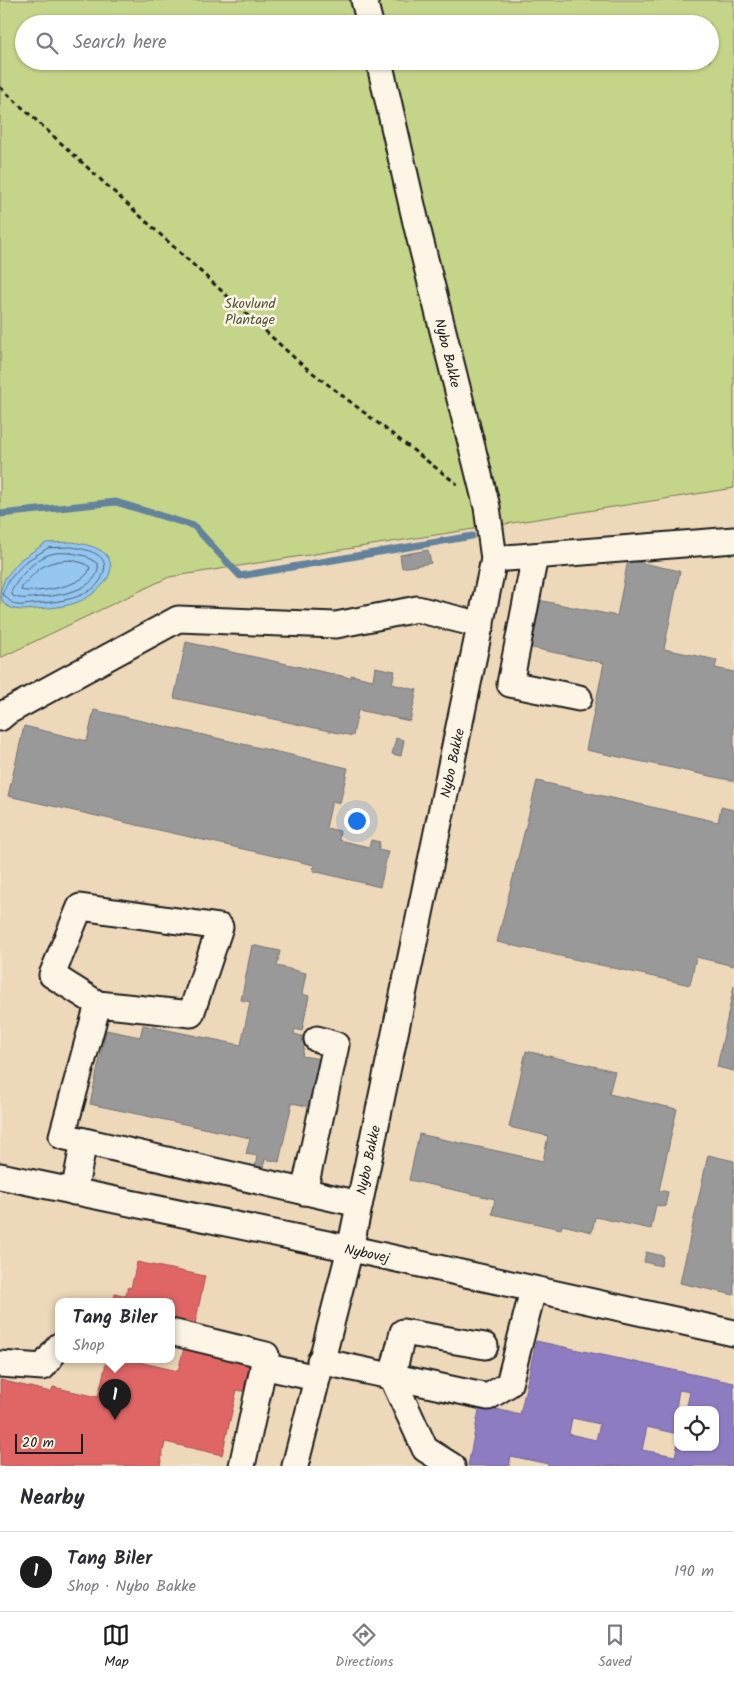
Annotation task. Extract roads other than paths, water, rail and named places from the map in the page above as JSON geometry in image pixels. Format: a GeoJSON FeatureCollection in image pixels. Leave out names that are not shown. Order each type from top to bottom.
{"type":"FeatureCollection","features":[{"type":"Feature","properties":{"kind":"street"},"geometry":{"type":"LineString","coordinates":[[364,0],[368,15]]}},
{"type":"Feature","properties":{"kind":"street","name":"Nybo Bakke"},"geometry":{"type":"LineString","coordinates":[[295,1466],[350,1249],[494,560],[487,507],[380,70]]}},
{"type":"Feature","properties":{"kind":"street"},"geometry":{"type":"LineString","coordinates":[[494,560],[734,540]]}},
{"type":"Feature","properties":{"kind":"street"},"geometry":{"type":"LineString","coordinates":[[535,556],[510,684],[579,698]]}},
{"type":"Feature","properties":{"kind":"street"},"geometry":{"type":"LineString","coordinates":[[0,718],[7,712],[178,619],[336,624],[417,609],[481,625]]}},
{"type":"Feature","properties":{"kind":"street"},"geometry":{"type":"LineString","coordinates":[[80,907],[220,926],[191,1014],[98,1004],[52,975],[80,907]]}},
{"type":"Feature","properties":{"kind":"street"},"geometry":{"type":"LineString","coordinates":[[98,1004],[62,1136],[359,1204]]}},
{"type":"Feature","properties":{"kind":"street"},"geometry":{"type":"LineString","coordinates":[[304,1192],[336,1045],[318,1040]]}},
{"type":"Feature","properties":{"kind":"street"},"geometry":{"type":"LineString","coordinates":[[74,1192],[84,1141]]}},
{"type":"Feature","properties":{"kind":"street","name":"Nybovej"},"geometry":{"type":"LineString","coordinates":[[0,1176],[350,1249],[734,1333]]}},
{"type":"Feature","properties":{"kind":"street"},"geometry":{"type":"LineString","coordinates":[[263,1366],[392,1377],[488,1397],[509,1384],[533,1290]]}},
{"type":"Feature","properties":{"kind":"street"},"geometry":{"type":"LineString","coordinates":[[452,1466],[425,1448],[392,1377],[403,1332],[485,1346]]}},
{"type":"Feature","properties":{"kind":"street"},"geometry":{"type":"LineString","coordinates":[[175,1333],[266,1355],[242,1466]]}},
{"type":"Feature","properties":{"kind":"street"},"geometry":{"type":"LineString","coordinates":[[0,1364],[43,1367],[55,1351]]}},
{"type":"Feature","properties":{"kind":"water"},"geometry":{"type":"Polygon","coordinates":[[[72,542],[98,549],[109,559],[110,573],[96,591],[78,602],[57,607],[19,610],[3,603],[0,592],[5,578],[21,559],[46,543],[72,542]]]}},
{"type":"Feature","properties":{"kind":"waterway"},"geometry":{"type":"LineString","coordinates":[[0,514],[116,502],[194,526],[240,576],[472,536]]}},
{"type":"Feature","properties":{"kind":"place","name":"Tang Biler"},"geometry":{"type":"Point","coordinates":[115,1420]}},
{"type":"Feature","properties":{"kind":"park label","name":"Skovlund Plantage"},"geometry":{"type":"Point","coordinates":[250,312]}}]}
